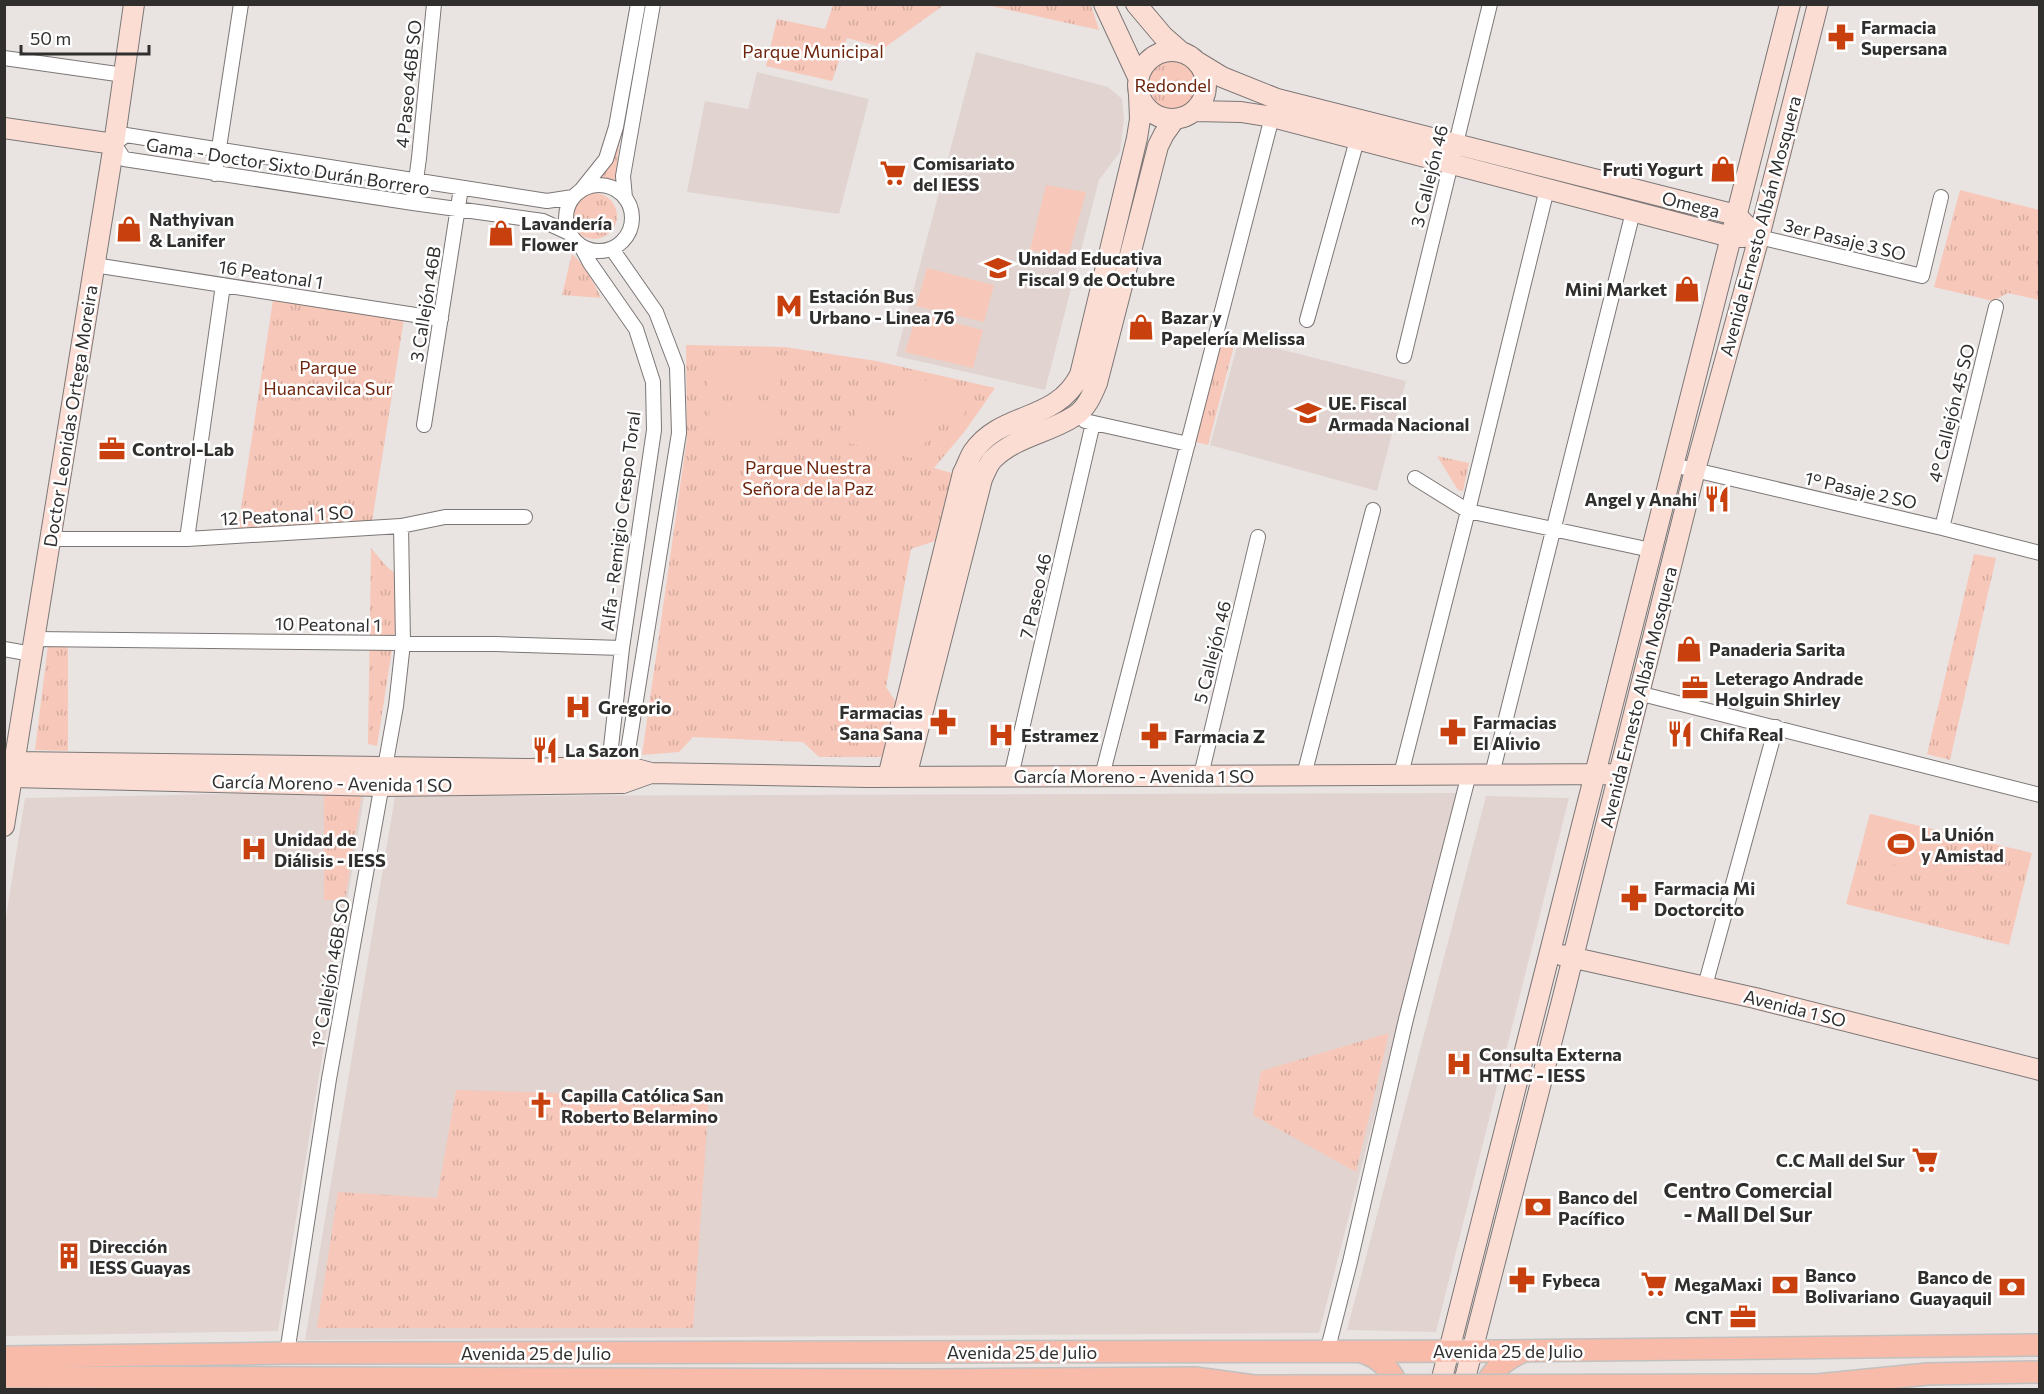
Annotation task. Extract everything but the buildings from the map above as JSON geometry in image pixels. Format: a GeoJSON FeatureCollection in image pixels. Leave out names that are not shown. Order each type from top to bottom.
{"type":"FeatureCollection","features":[{"type":"Feature","properties":{"kind":"main road","name":"Avenida 25 de Julio"},"geometry":{"type":"LineString","coordinates":[[4,1357],[287,1353],[1524,1351],[2040,1345]]}},
{"type":"Feature","properties":{"kind":"main road"},"geometry":{"type":"LineString","coordinates":[[1361,1351],[1374,1356],[1386,1366],[1395,1377],[1400,1389]]}},
{"type":"Feature","properties":{"kind":"main road"},"geometry":{"type":"LineString","coordinates":[[1483,1389],[1498,1366],[1524,1351]]}},
{"type":"Feature","properties":{"kind":"main road"},"geometry":{"type":"LineString","coordinates":[[867,1352],[933,1380]]}},
{"type":"Feature","properties":{"kind":"main road"},"geometry":{"type":"LineString","coordinates":[[333,1378],[456,1353]]}},
{"type":"Feature","properties":{"kind":"main road","name":"Avenida 25 de Julio"},"geometry":{"type":"LineString","coordinates":[[4,1377],[933,1380],[1195,1378],[1254,1386],[1817,1385],[1927,1374],[2040,1372]]}},
{"type":"Feature","properties":{"kind":"street","name":"Doctor Leonidas Ortega Moreira"},"geometry":{"type":"LineString","coordinates":[[4,826],[114,144],[134,4]]}},
{"type":"Feature","properties":{"kind":"street"},"geometry":{"type":"LineString","coordinates":[[215,174],[241,4]]}},
{"type":"Feature","properties":{"kind":"street","name":"4 Paseo 46B SO"},"geometry":{"type":"LineString","coordinates":[[413,203],[434,4]]}},
{"type":"Feature","properties":{"kind":"street"},"geometry":{"type":"LineString","coordinates":[[638,4],[616,127],[606,159],[568,205],[566,215],[569,233],[581,246],[591,251],[602,252],[612,249],[628,235],[631,225],[632,214],[625,198],[623,176],[653,4]]}},
{"type":"Feature","properties":{"kind":"street"},"geometry":{"type":"LineString","coordinates":[[897,777],[963,473],[973,452],[989,436],[1008,424],[1053,406],[1074,387],[1080,375],[1137,138],[1140,119],[1139,86],[1149,60],[1158,53],[1169,50],[1191,55],[1204,72],[1207,83],[1206,93],[1202,103],[1195,111],[1185,117],[1174,120],[1152,113],[1144,105],[1139,86],[1104,4]]}},
{"type":"Feature","properties":{"kind":"street"},"geometry":{"type":"LineString","coordinates":[[1136,4],[1163,36],[1180,51]]}},
{"type":"Feature","properties":{"kind":"street","name":"3 Callejón 46"},"geometry":{"type":"LineString","coordinates":[[1404,356],[1490,4]]}},
{"type":"Feature","properties":{"kind":"street","name":"Avenida Ernesto Albán Mosquera"},"geometry":{"type":"LineString","coordinates":[[1439,1389],[1790,4]]}},
{"type":"Feature","properties":{"kind":"street","name":"Avenida Ernesto Albán Mosquera"},"geometry":{"type":"LineString","coordinates":[[1462,1389],[1695,470],[1759,237],[1818,4]]}},
{"type":"Feature","properties":{"kind":"street"},"geometry":{"type":"LineString","coordinates":[[4,58],[124,75]]}},
{"type":"Feature","properties":{"kind":"street","name":"Omega"},"geometry":{"type":"LineString","coordinates":[[1199,63],[1222,77],[1277,99],[1736,215],[1759,237]]}},
{"type":"Feature","properties":{"kind":"street","name":"Omega"},"geometry":{"type":"LineString","coordinates":[[1195,111],[1241,112],[1272,117],[1731,237],[1759,237]]}},
{"type":"Feature","properties":{"kind":"street"},"geometry":{"type":"LineString","coordinates":[[1102,776],[1272,117]]}},
{"type":"Feature","properties":{"kind":"street"},"geometry":{"type":"LineString","coordinates":[[897,777],[982,479],[991,461],[1003,451],[1074,417],[1092,396],[1158,146],[1174,120]]}},
{"type":"Feature","properties":{"kind":"street"},"geometry":{"type":"LineString","coordinates":[[616,127],[631,129]]}},
{"type":"Feature","properties":{"kind":"street"},"geometry":{"type":"LineString","coordinates":[[4,128],[114,144]]}},
{"type":"Feature","properties":{"kind":"street","name":"Gama - Doctor Sixto Durán Borrero"},"geometry":{"type":"LineString","coordinates":[[569,233],[543,221],[124,159],[114,144],[126,135],[547,201],[577,193]]}},
{"type":"Feature","properties":{"kind":"street"},"geometry":{"type":"LineString","coordinates":[[1307,320],[1357,140]]}},
{"type":"Feature","properties":{"kind":"street"},"geometry":{"type":"LineString","coordinates":[[577,193],[600,185],[609,187],[625,198]]}},
{"type":"Feature","properties":{"kind":"street","name":"3 Callejón 46B"},"geometry":{"type":"LineString","coordinates":[[424,424],[461,188]]}},
{"type":"Feature","properties":{"kind":"street"},"geometry":{"type":"LineString","coordinates":[[1401,774],[1547,189]]}},
{"type":"Feature","properties":{"kind":"street","name":"3er Pasaje 3 SO"},"geometry":{"type":"LineString","coordinates":[[1759,237],[1922,276],[1941,197]]}},
{"type":"Feature","properties":{"kind":"street"},"geometry":{"type":"LineString","coordinates":[[1492,774],[1633,212]]}},
{"type":"Feature","properties":{"kind":"street","name":"Alfa - Remigio Crespo Toral"},"geometry":{"type":"LineString","coordinates":[[581,246],[590,263],[636,328],[653,382],[654,430],[622,648],[616,775]]}},
{"type":"Feature","properties":{"kind":"street"},"geometry":{"type":"LineString","coordinates":[[612,249],[656,312],[677,367],[679,433],[616,775]]}},
{"type":"Feature","properties":{"kind":"street","name":"16 Peatonal 1"},"geometry":{"type":"LineString","coordinates":[[94,265],[441,319]]}},
{"type":"Feature","properties":{"kind":"street"},"geometry":{"type":"LineString","coordinates":[[187,539],[223,285]]}},
{"type":"Feature","properties":{"kind":"street","name":"4° Callejón 45 SO"},"geometry":{"type":"LineString","coordinates":[[1942,528],[1996,308]]}},
{"type":"Feature","properties":{"kind":"street"},"geometry":{"type":"LineString","coordinates":[[1074,417],[1188,444]]}},
{"type":"Feature","properties":{"kind":"street","name":"7 Paseo 46"},"geometry":{"type":"LineString","coordinates":[[1011,776],[1093,423]]}},
{"type":"Feature","properties":{"kind":"street","name":"1° Pasaje 2 SO"},"geometry":{"type":"LineString","coordinates":[[1672,465],[2040,553]]}},
{"type":"Feature","properties":{"kind":"street"},"geometry":{"type":"LineString","coordinates":[[1415,478],[1468,510],[1651,550]]}},
{"type":"Feature","properties":{"kind":"street"},"geometry":{"type":"LineString","coordinates":[[1304,775],[1373,510]]}},
{"type":"Feature","properties":{"kind":"street","name":"12 Peatonal 1 SO"},"geometry":{"type":"LineString","coordinates":[[51,539],[187,539],[401,526],[445,517],[525,517]]}},
{"type":"Feature","properties":{"kind":"street","name":"1° Callejón 46B SO"},"geometry":{"type":"LineString","coordinates":[[287,1353],[329,1079],[396,706],[404,643],[401,526]]}},
{"type":"Feature","properties":{"kind":"street","name":"5 Callejón 46"},"geometry":{"type":"LineString","coordinates":[[1201,775],[1258,537]]}},
{"type":"Feature","properties":{"kind":"street","name":"10 Peatonal 1"},"geometry":{"type":"LineString","coordinates":[[4,649],[404,643],[622,648]]}},
{"type":"Feature","properties":{"kind":"street"},"geometry":{"type":"LineString","coordinates":[[1638,693],[2040,795]]}},
{"type":"Feature","properties":{"kind":"street"},"geometry":{"type":"LineString","coordinates":[[1705,987],[1776,728]]}},
{"type":"Feature","properties":{"kind":"street","name":"García Moreno - Avenida 1 SO"},"geometry":{"type":"LineString","coordinates":[[13,770],[384,776],[651,773],[897,777],[1618,774]]}},
{"type":"Feature","properties":{"kind":"street"},"geometry":{"type":"LineString","coordinates":[[1328,1352],[1406,1019],[1469,774]]}},
{"type":"Feature","properties":{"kind":"street","name":"Avenida 1 SO"},"geometry":{"type":"LineString","coordinates":[[1549,953],[1705,987],[2040,1070]]}},
{"type":"Feature","properties":{"kind":"shaded area","name":"Unidad Educativa Fiscal 9 de Octubre"},"geometry":{"type":"Polygon","coordinates":[[[976,52],[1108,87],[1122,99],[1124,119],[1120,152],[1099,180],[1045,390],[896,356],[976,52]]]}},
{"type":"Feature","properties":{"kind":"shaded area"},"geometry":{"type":"Polygon","coordinates":[[[757,72],[869,99],[839,214],[687,192],[705,101],[748,109],[757,72]]]}},
{"type":"Feature","properties":{"kind":"shaded area","name":"UE. Fiscal Armada Nacional"},"geometry":{"type":"Polygon","coordinates":[[[1239,339],[1406,381],[1377,491],[1210,445],[1239,339]]]}},
{"type":"Feature","properties":{"kind":"shaded area"},"geometry":{"type":"Polygon","coordinates":[[[365,791],[278,1331],[5,1336],[4,929],[25,798],[365,791]]]}},
{"type":"Feature","properties":{"kind":"shaded area"},"geometry":{"type":"Polygon","coordinates":[[[1457,793],[1319,1333],[305,1340],[395,796],[1457,793]]]}},
{"type":"Feature","properties":{"kind":"shaded area","name":"Consulta Externa HTMC - IESS"},"geometry":{"type":"Polygon","coordinates":[[[1486,796],[1569,798],[1436,1332],[1347,1330],[1486,796]]]}},
{"type":"Feature","properties":{"kind":"green space","name":"Parque Municipal"},"geometry":{"type":"Polygon","coordinates":[[[833,4],[944,5],[884,48],[847,38],[832,81],[766,66],[777,19],[825,29],[833,4]]]}},
{"type":"Feature","properties":{"kind":"green space"},"geometry":{"type":"Polygon","coordinates":[[[987,5],[1091,5],[1099,30],[987,5]]]}},
{"type":"Feature","properties":{"kind":"green space","name":"Redondel"},"geometry":{"type":"Polygon","coordinates":[[[1168,61],[1178,61],[1190,68],[1197,80],[1197,90],[1190,102],[1178,109],[1168,109],[1153,98],[1149,90],[1149,80],[1160,65],[1168,61]]]}},
{"type":"Feature","properties":{"kind":"green space"},"geometry":{"type":"Polygon","coordinates":[[[619,146],[615,181],[596,179],[619,146]]]}},
{"type":"Feature","properties":{"kind":"green space"},"geometry":{"type":"Polygon","coordinates":[[[1046,185],[1086,192],[1068,258],[1030,250],[1046,185]]]}},
{"type":"Feature","properties":{"kind":"green space"},"geometry":{"type":"Polygon","coordinates":[[[1960,190],[2039,210],[2039,300],[2008,293],[1993,301],[1934,287],[1960,190]]]}},
{"type":"Feature","properties":{"kind":"green space"},"geometry":{"type":"Polygon","coordinates":[[[594,193],[610,200],[617,216],[610,232],[594,239],[578,232],[571,216],[578,200],[594,193]]]}},
{"type":"Feature","properties":{"kind":"green space"},"geometry":{"type":"Polygon","coordinates":[[[572,254],[585,269],[601,298],[562,295],[572,254]]]}},
{"type":"Feature","properties":{"kind":"green space"},"geometry":{"type":"Polygon","coordinates":[[[927,268],[994,285],[984,322],[916,306],[927,268]]]}},
{"type":"Feature","properties":{"kind":"green space","name":"Parque Huancavilca Sur"},"geometry":{"type":"Polygon","coordinates":[[[273,300],[404,319],[370,534],[238,528],[273,300]]]}},
{"type":"Feature","properties":{"kind":"green space"},"geometry":{"type":"Polygon","coordinates":[[[917,314],[983,330],[973,368],[905,352],[917,314]]]}},
{"type":"Feature","properties":{"kind":"green space"},"geometry":{"type":"Polygon","coordinates":[[[1220,334],[1236,338],[1208,445],[1192,441],[1220,334]]]}},
{"type":"Feature","properties":{"kind":"green space","name":"Parque Nuestra Señora de la Paz"},"geometry":{"type":"Polygon","coordinates":[[[686,345],[785,347],[876,361],[995,388],[965,431],[934,468],[952,473],[935,541],[911,549],[886,687],[896,702],[884,757],[819,757],[803,742],[693,737],[679,752],[642,755],[687,438],[686,345]]]}},
{"type":"Feature","properties":{"kind":"green space"},"geometry":{"type":"Polygon","coordinates":[[[779,355],[780,393],[708,394],[707,356],[779,355]]]}},
{"type":"Feature","properties":{"kind":"green space"},"geometry":{"type":"Polygon","coordinates":[[[898,374],[972,391],[961,426],[890,409],[898,374]]]}},
{"type":"Feature","properties":{"kind":"green space"},"geometry":{"type":"Polygon","coordinates":[[[780,400],[781,440],[710,441],[709,401],[780,400]]]}},
{"type":"Feature","properties":{"kind":"green space"},"geometry":{"type":"Polygon","coordinates":[[[857,408],[931,425],[920,460],[848,443],[857,408]]]}},
{"type":"Feature","properties":{"kind":"green space"},"geometry":{"type":"Polygon","coordinates":[[[1437,456],[1469,463],[1463,491],[1458,490],[1437,456]]]}},
{"type":"Feature","properties":{"kind":"green space"},"geometry":{"type":"Polygon","coordinates":[[[371,548],[387,567],[403,579],[377,746],[368,744],[371,548]]]}},
{"type":"Feature","properties":{"kind":"green space"},"geometry":{"type":"Polygon","coordinates":[[[1974,554],[1996,558],[1950,760],[1927,754],[1974,554]]]}},
{"type":"Feature","properties":{"kind":"green space"},"geometry":{"type":"Polygon","coordinates":[[[48,645],[68,647],[68,751],[35,750],[48,645]]]}},
{"type":"Feature","properties":{"kind":"green space"},"geometry":{"type":"Polygon","coordinates":[[[362,792],[345,900],[324,900],[324,794],[362,792]]]}},
{"type":"Feature","properties":{"kind":"green space"},"geometry":{"type":"Polygon","coordinates":[[[1870,814],[2032,853],[2009,945],[1846,904],[1870,814]]]}},
{"type":"Feature","properties":{"kind":"green space","name":"La Unión y Amistad"},"geometry":{"type":"Polygon","coordinates":[[[1870,814],[1942,832],[1931,874],[1859,856],[1870,814]]]}},
{"type":"Feature","properties":{"kind":"green space"},"geometry":{"type":"Polygon","coordinates":[[[1389,1033],[1356,1172],[1253,1115],[1261,1071],[1389,1033]]]}},
{"type":"Feature","properties":{"kind":"green space"},"geometry":{"type":"Polygon","coordinates":[[[456,1090],[709,1097],[693,1328],[317,1328],[338,1192],[437,1198],[456,1090]]]}},
{"type":"Feature","properties":{"kind":"place","name":"Farmacia Supersana"},"geometry":{"type":"Point","coordinates":[1841,37]}},
{"type":"Feature","properties":{"kind":"place","name":"Fruti Yogurt"},"geometry":{"type":"Point","coordinates":[1723,169]}},
{"type":"Feature","properties":{"kind":"place","name":"Comisariato del IESS"},"geometry":{"type":"Point","coordinates":[893,173]}},
{"type":"Feature","properties":{"kind":"place","name":"Nathyivan & Lanifer"},"geometry":{"type":"Point","coordinates":[129,229]}},
{"type":"Feature","properties":{"kind":"place","name":"Lavandería Flower"},"geometry":{"type":"Point","coordinates":[501,233]}},
{"type":"Feature","properties":{"kind":"place","name":"Unidad Educativa Fiscal 9 de Octubre"},"geometry":{"type":"Point","coordinates":[998,268]}},
{"type":"Feature","properties":{"kind":"place","name":"Mini Market"},"geometry":{"type":"Point","coordinates":[1687,289]}},
{"type":"Feature","properties":{"kind":"place","name":"Estación Bus Urbano - Linea 76"},"geometry":{"type":"Point","coordinates":[789,306]}},
{"type":"Feature","properties":{"kind":"place","name":"Bazar y Papelería Melissa"},"geometry":{"type":"Point","coordinates":[1141,327]}},
{"type":"Feature","properties":{"kind":"place","name":"UE. Fiscal Armada Nacional"},"geometry":{"type":"Point","coordinates":[1308,413]}},
{"type":"Feature","properties":{"kind":"place","name":"Control-Lab"},"geometry":{"type":"Point","coordinates":[112,449]}},
{"type":"Feature","properties":{"kind":"place","name":"Angel y Anahi"},"geometry":{"type":"Point","coordinates":[1717,499]}},
{"type":"Feature","properties":{"kind":"place","name":"Panaderia Sarita"},"geometry":{"type":"Point","coordinates":[1689,649]}},
{"type":"Feature","properties":{"kind":"place","name":"Leterago Andrade Holguin Shirley"},"geometry":{"type":"Point","coordinates":[1695,688]}},
{"type":"Feature","properties":{"kind":"place","name":"Gregorio"},"geometry":{"type":"Point","coordinates":[578,707]}},
{"type":"Feature","properties":{"kind":"place","name":"Farmacias Sana Sana"},"geometry":{"type":"Point","coordinates":[943,722]}},
{"type":"Feature","properties":{"kind":"place","name":"Farmacias El Alivio"},"geometry":{"type":"Point","coordinates":[1453,732]}},
{"type":"Feature","properties":{"kind":"place","name":"Chifa Real"},"geometry":{"type":"Point","coordinates":[1680,734]}},
{"type":"Feature","properties":{"kind":"place","name":"Estramez"},"geometry":{"type":"Point","coordinates":[1001,735]}},
{"type":"Feature","properties":{"kind":"place","name":"Farmacia Z"},"geometry":{"type":"Point","coordinates":[1154,736]}},
{"type":"Feature","properties":{"kind":"place","name":"La Sazon"},"geometry":{"type":"Point","coordinates":[545,750]}},
{"type":"Feature","properties":{"kind":"place","name":"La Unión y Amistad"},"geometry":{"type":"Point","coordinates":[1901,844]}},
{"type":"Feature","properties":{"kind":"place","name":"Unidad de Diálisis - IESS"},"geometry":{"type":"Point","coordinates":[254,849]}},
{"type":"Feature","properties":{"kind":"place","name":"Farmacia Mi Doctorcito"},"geometry":{"type":"Point","coordinates":[1634,898]}},
{"type":"Feature","properties":{"kind":"place","name":"Consulta Externa HTMC - IESS"},"geometry":{"type":"Point","coordinates":[1459,1064]}},
{"type":"Feature","properties":{"kind":"place","name":"Capilla Católica San Roberto Belarmino"},"geometry":{"type":"Point","coordinates":[541,1105]}},
{"type":"Feature","properties":{"kind":"place","name":"C.C Mall del Sur"},"geometry":{"type":"Point","coordinates":[1925,1160]}},
{"type":"Feature","properties":{"kind":"place","name":"Banco del Pacífico"},"geometry":{"type":"Point","coordinates":[1538,1207]}},
{"type":"Feature","properties":{"kind":"place","name":"Dirección IESS Guayas"},"geometry":{"type":"Point","coordinates":[69,1256]}},
{"type":"Feature","properties":{"kind":"place","name":"Fybeca"},"geometry":{"type":"Point","coordinates":[1522,1280]}},
{"type":"Feature","properties":{"kind":"place","name":"MegaMaxi"},"geometry":{"type":"Point","coordinates":[1654,1284]}},
{"type":"Feature","properties":{"kind":"place","name":"Banco Bolivariano"},"geometry":{"type":"Point","coordinates":[1785,1285]}},
{"type":"Feature","properties":{"kind":"place","name":"Banco de Guayaquil"},"geometry":{"type":"Point","coordinates":[2012,1287]}},
{"type":"Feature","properties":{"kind":"place","name":"CNT"},"geometry":{"type":"Point","coordinates":[1743,1317]}},
{"type":"Feature","properties":{"kind":"district","name":"Centro Comercial - Mall Del Sur"},"geometry":{"type":"Point","coordinates":[1748,1201]}}]}
